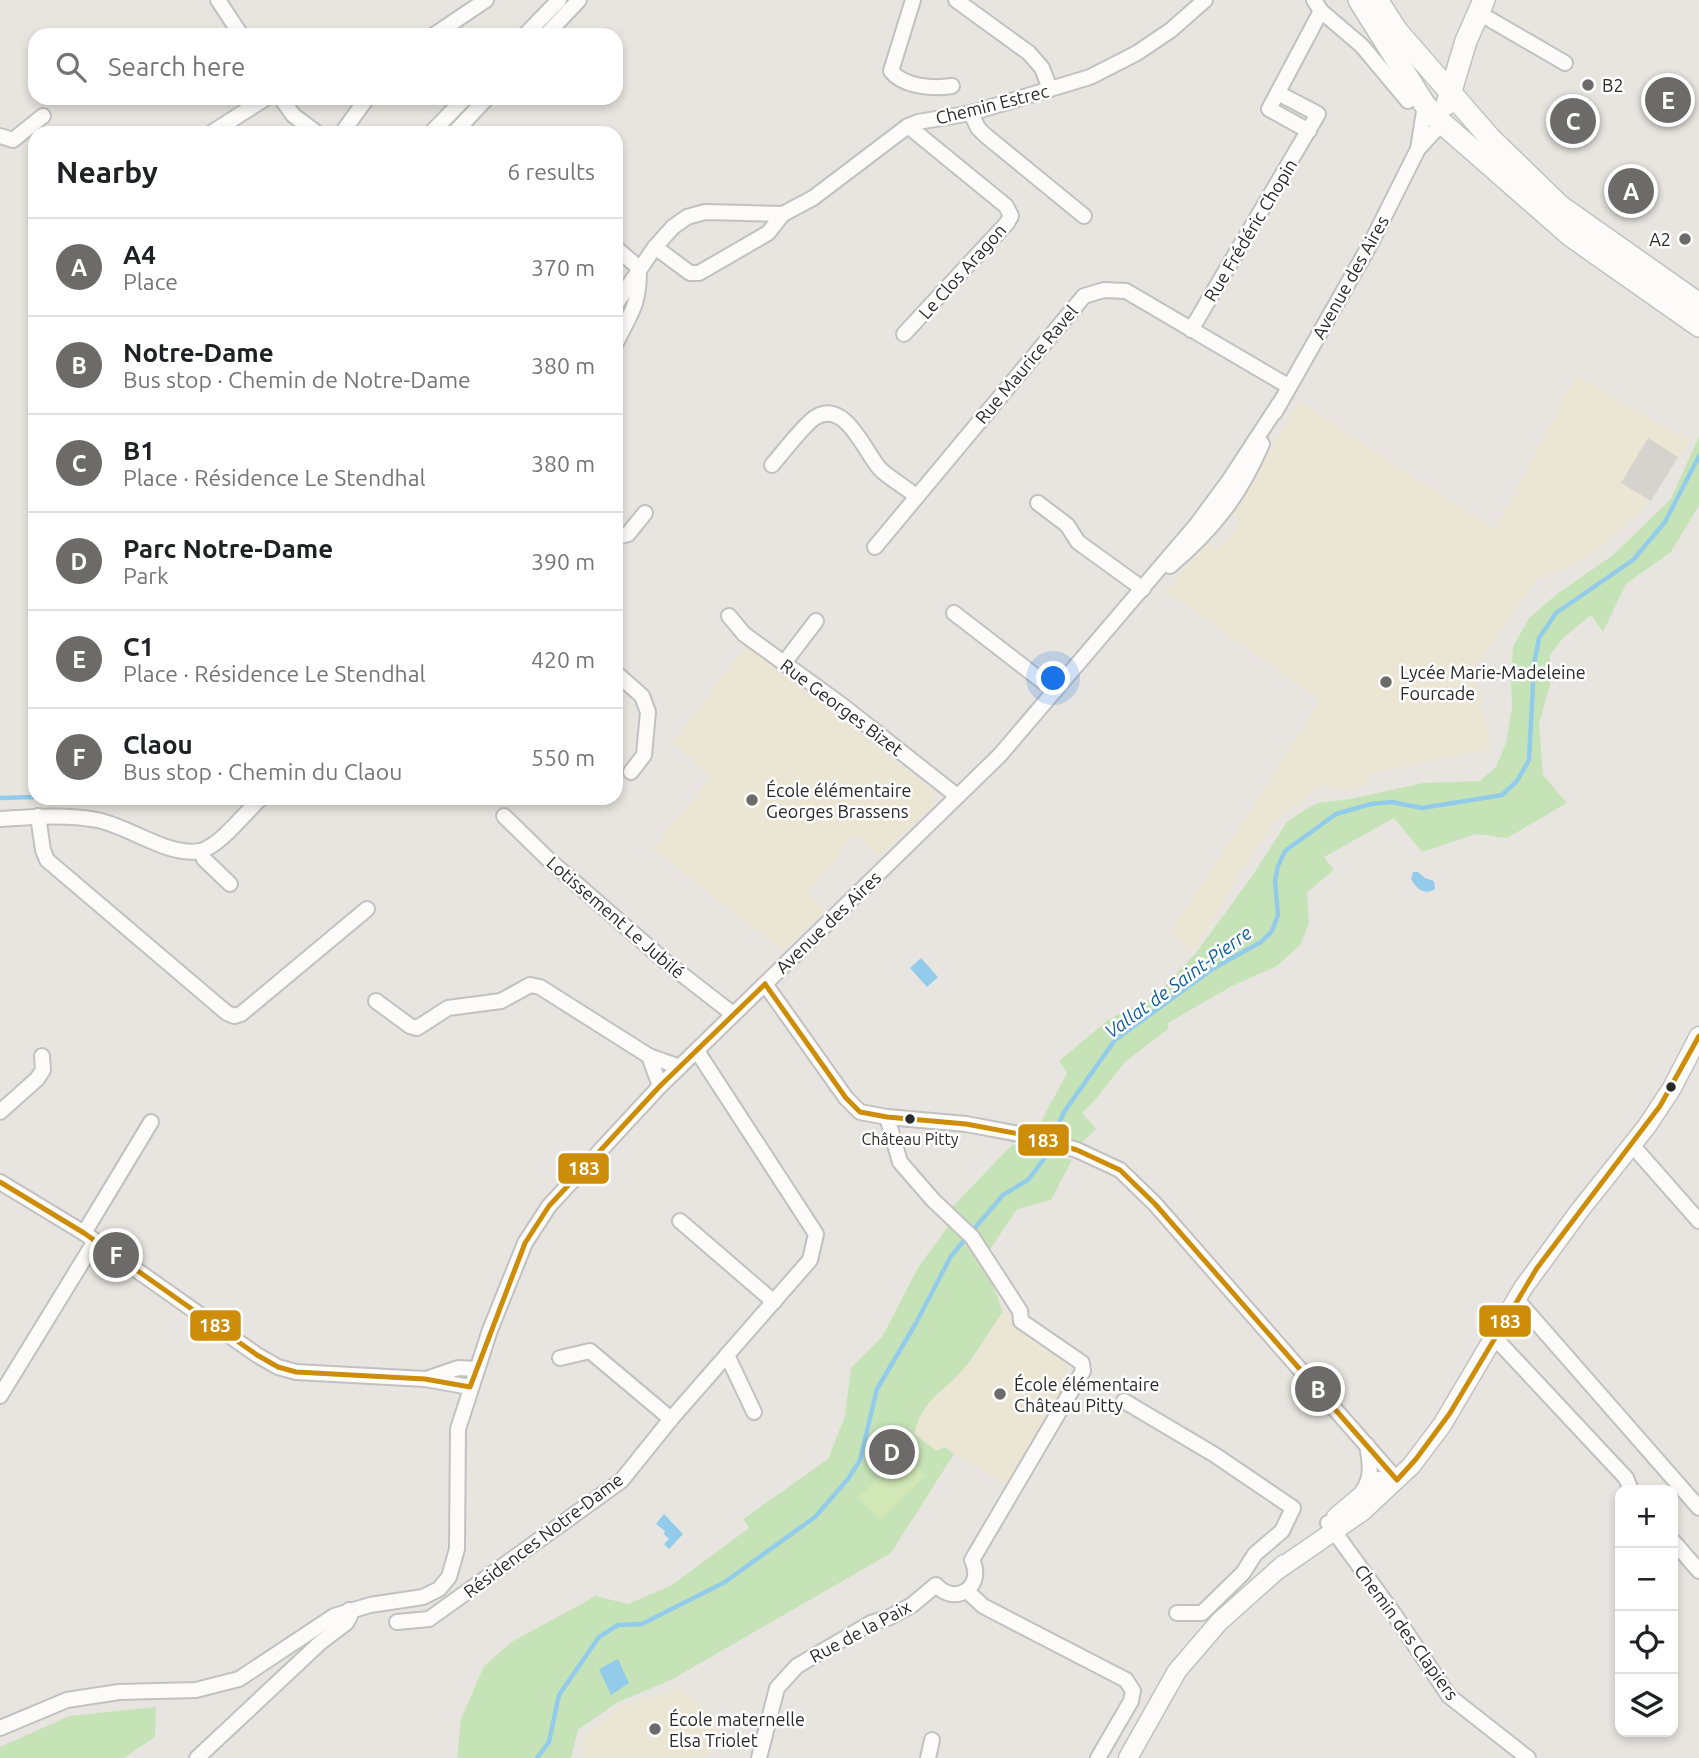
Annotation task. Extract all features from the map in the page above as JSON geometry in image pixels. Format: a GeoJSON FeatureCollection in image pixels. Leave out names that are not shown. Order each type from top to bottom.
{"type":"FeatureCollection","features":[{"type":"Feature","properties":{"kind":"main road"},"geometry":{"type":"LineString","coordinates":[[1359,0],[1403,70],[1424,113],[1571,236],[1699,326]]}},
{"type":"Feature","properties":{"kind":"main road"},"geometry":{"type":"LineString","coordinates":[[1377,0],[1397,31],[1447,81],[1482,128],[1560,206],[1699,304]]}},
{"type":"Feature","properties":{"kind":"main road"},"geometry":{"type":"LineString","coordinates":[[1424,113],[1447,81],[1481,7]]}},
{"type":"Feature","properties":{"kind":"main road"},"geometry":{"type":"LineString","coordinates":[[1403,70],[1447,81]]}},
{"type":"Feature","properties":{"kind":"main road"},"geometry":{"type":"LineString","coordinates":[[1424,113],[1482,128]]}},
{"type":"Feature","properties":{"kind":"street"},"geometry":{"type":"LineString","coordinates":[[218,0],[236,28]]}},
{"type":"Feature","properties":{"kind":"street"},"geometry":{"type":"LineString","coordinates":[[444,28],[486,0]]}},
{"type":"Feature","properties":{"kind":"street"},"geometry":{"type":"LineString","coordinates":[[533,28],[559,0]]}},
{"type":"Feature","properties":{"kind":"street"},"geometry":{"type":"LineString","coordinates":[[553,28],[579,0]]}},
{"type":"Feature","properties":{"kind":"street"},"geometry":{"type":"LineString","coordinates":[[913,0],[891,71],[897,78],[935,89],[952,86]]}},
{"type":"Feature","properties":{"kind":"street"},"geometry":{"type":"LineString","coordinates":[[956,0],[1029,53],[1042,68],[1050,89]]}},
{"type":"Feature","properties":{"kind":"street","name":"Chemin Estrec"},"geometry":{"type":"LineString","coordinates":[[655,247],[690,273],[699,273],[768,233],[783,214],[813,198],[908,127],[918,122],[971,113],[1090,77],[1137,53],[1171,30],[1205,0]]}},
{"type":"Feature","properties":{"kind":"street"},"geometry":{"type":"LineString","coordinates":[[1481,7],[1565,63]]}},
{"type":"Feature","properties":{"kind":"street"},"geometry":{"type":"LineString","coordinates":[[1317,11],[1362,46],[1424,113]]}},
{"type":"Feature","properties":{"kind":"street","name":"Rue Frédéric Chopin"},"geometry":{"type":"LineString","coordinates":[[1191,330],[1318,114],[1278,93],[1317,11]]}},
{"type":"Feature","properties":{"kind":"street"},"geometry":{"type":"LineString","coordinates":[[222,126],[255,105]]}},
{"type":"Feature","properties":{"kind":"street"},"geometry":{"type":"LineString","coordinates":[[286,105],[293,115],[308,126]]}},
{"type":"Feature","properties":{"kind":"street"},"geometry":{"type":"LineString","coordinates":[[347,126],[363,105]]}},
{"type":"Feature","properties":{"kind":"street"},"geometry":{"type":"LineString","coordinates":[[438,126],[457,105]]}},
{"type":"Feature","properties":{"kind":"street"},"geometry":{"type":"LineString","coordinates":[[461,126],[480,105]]}},
{"type":"Feature","properties":{"kind":"street"},"geometry":{"type":"LineString","coordinates":[[971,113],[978,128],[985,135],[1084,216]]}},
{"type":"Feature","properties":{"kind":"street","name":"Avenue des Aires"},"geometry":{"type":"LineString","coordinates":[[0,1728],[67,1700],[118,1692],[196,1690],[239,1679],[334,1616],[370,1605],[433,1594],[449,1577],[458,1538],[458,1429],[476,1369],[524,1243],[549,1206],[660,1086],[1000,755],[1197,524],[1279,404],[1372,241],[1418,149],[1424,113]]}},
{"type":"Feature","properties":{"kind":"street"},"geometry":{"type":"LineString","coordinates":[[30,126],[43,116]]}},
{"type":"Feature","properties":{"kind":"street","name":"Le Clos Aragon"},"geometry":{"type":"LineString","coordinates":[[904,334],[1011,216],[1006,206],[908,127]]}},
{"type":"Feature","properties":{"kind":"street"},"geometry":{"type":"LineString","coordinates":[[0,135],[13,140],[28,128]]}},
{"type":"Feature","properties":{"kind":"street","name":"Chemin Estrec"},"geometry":{"type":"LineString","coordinates":[[623,293],[655,247],[673,227],[687,217],[705,212],[783,214]]}},
{"type":"Feature","properties":{"kind":"street"},"geometry":{"type":"LineString","coordinates":[[623,254],[639,268],[639,295],[623,330]]}},
{"type":"Feature","properties":{"kind":"street","name":"Rue Maurice Ravel"},"geometry":{"type":"LineString","coordinates":[[874,547],[1084,296],[1104,290],[1126,291],[1288,386]]}},
{"type":"Feature","properties":{"kind":"street"},"geometry":{"type":"LineString","coordinates":[[772,465],[816,417],[826,414],[836,416],[855,430],[880,469],[916,496]]}},
{"type":"Feature","properties":{"kind":"street"},"geometry":{"type":"LineString","coordinates":[[1038,503],[1067,525],[1078,542],[1143,589]]}},
{"type":"Feature","properties":{"kind":"street"},"geometry":{"type":"LineString","coordinates":[[623,536],[628,534],[645,513]]}},
{"type":"Feature","properties":{"kind":"street"},"geometry":{"type":"LineString","coordinates":[[954,613],[1055,691]]}},
{"type":"Feature","properties":{"kind":"street","name":"Rue Georges Bizet"},"geometry":{"type":"LineString","coordinates":[[729,616],[744,634],[843,706],[957,796]]}},
{"type":"Feature","properties":{"kind":"street"},"geometry":{"type":"LineString","coordinates":[[784,663],[816,621]]}},
{"type":"Feature","properties":{"kind":"street"},"geometry":{"type":"LineString","coordinates":[[623,679],[642,696],[648,712],[644,755],[631,772]]}},
{"type":"Feature","properties":{"kind":"street"},"geometry":{"type":"LineString","coordinates":[[0,820],[38,816],[96,820],[123,828],[167,847],[201,851],[218,841],[254,805]]}},
{"type":"Feature","properties":{"kind":"street"},"geometry":{"type":"LineString","coordinates":[[38,816],[47,860],[227,1013],[234,1016],[241,1014],[367,909]]}},
{"type":"Feature","properties":{"kind":"street","name":"Lotissement Le Jubilé"},"geometry":{"type":"LineString","coordinates":[[504,816],[548,859],[666,962],[733,1014]]}},
{"type":"Feature","properties":{"kind":"street"},"geometry":{"type":"LineString","coordinates":[[201,851],[204,859],[230,884]]}},
{"type":"Feature","properties":{"kind":"street"},"geometry":{"type":"LineString","coordinates":[[765,984],[846,1098],[860,1112],[967,1124],[1030,1136],[1077,1150],[1120,1170],[1155,1204],[1393,1475]]}},
{"type":"Feature","properties":{"kind":"street"},"geometry":{"type":"LineString","coordinates":[[376,1001],[410,1026],[417,1027],[448,1008],[501,1001],[530,985],[541,987],[649,1056],[680,1067]]}},
{"type":"Feature","properties":{"kind":"street"},"geometry":{"type":"LineString","coordinates":[[1331,1528],[1363,1511],[1457,1400],[1517,1300],[1580,1210],[1647,1126],[1678,1077],[1699,1036]]}},
{"type":"Feature","properties":{"kind":"street","name":"Résidences Notre-Dame"},"geometry":{"type":"LineString","coordinates":[[397,1622],[429,1619],[621,1481],[671,1419],[810,1260],[816,1234],[696,1051]]}},
{"type":"Feature","properties":{"kind":"street"},"geometry":{"type":"LineString","coordinates":[[1678,1077],[1699,1055]]}},
{"type":"Feature","properties":{"kind":"street"},"geometry":{"type":"LineString","coordinates":[[0,1112],[37,1079],[43,1070],[42,1056]]}},
{"type":"Feature","properties":{"kind":"street"},"geometry":{"type":"LineString","coordinates":[[649,1056],[660,1086]]}},
{"type":"Feature","properties":{"kind":"street"},"geometry":{"type":"LineString","coordinates":[[887,1117],[900,1162],[933,1200],[970,1235],[1020,1311],[1021,1321],[1082,1363],[1083,1371],[972,1560],[975,1580],[967,1591],[983,1606],[1126,1680],[1133,1691],[1131,1701],[1098,1758]]}},
{"type":"Feature","properties":{"kind":"street"},"geometry":{"type":"LineString","coordinates":[[0,1396],[151,1122]]}},
{"type":"Feature","properties":{"kind":"street"},"geometry":{"type":"LineString","coordinates":[[1632,1145],[1699,1221]]}},
{"type":"Feature","properties":{"kind":"street"},"geometry":{"type":"LineString","coordinates":[[0,1182],[89,1237],[278,1367],[296,1372],[425,1379],[470,1387]]}},
{"type":"Feature","properties":{"kind":"street"},"geometry":{"type":"LineString","coordinates":[[680,1221],[774,1302]]}},
{"type":"Feature","properties":{"kind":"street"},"geometry":{"type":"LineString","coordinates":[[1517,1300],[1699,1508]]}},
{"type":"Feature","properties":{"kind":"street"},"geometry":{"type":"LineString","coordinates":[[1494,1338],[1626,1478],[1629,1485]]}},
{"type":"Feature","properties":{"kind":"street"},"geometry":{"type":"LineString","coordinates":[[560,1358],[590,1351],[671,1419]]}},
{"type":"Feature","properties":{"kind":"street"},"geometry":{"type":"LineString","coordinates":[[727,1355],[754,1412]]}},
{"type":"Feature","properties":{"kind":"street"},"geometry":{"type":"LineString","coordinates":[[425,1379],[458,1368],[476,1369]]}},
{"type":"Feature","properties":{"kind":"street"},"geometry":{"type":"LineString","coordinates":[[1124,1401],[1216,1455],[1293,1508],[1282,1531],[1255,1554],[1243,1573],[1202,1613],[1177,1613]]}},
{"type":"Feature","properties":{"kind":"street"},"geometry":{"type":"LineString","coordinates":[[1128,1758],[1177,1671],[1219,1622],[1276,1571],[1331,1528],[1357,1500],[1369,1483],[1371,1469],[1366,1444]]}},
{"type":"Feature","properties":{"kind":"street"},"geometry":{"type":"LineString","coordinates":[[1357,1500],[1393,1475]]}},
{"type":"Feature","properties":{"kind":"street","name":"Chemin des Clapiers"},"geometry":{"type":"LineString","coordinates":[[1331,1528],[1394,1614],[1449,1696],[1528,1758]]}},
{"type":"Feature","properties":{"kind":"street"},"geometry":{"type":"LineString","coordinates":[[1678,1547],[1699,1571]]}},
{"type":"Feature","properties":{"kind":"street","name":"Rue de la Paix"},"geometry":{"type":"LineString","coordinates":[[759,1758],[778,1688],[797,1666],[871,1623],[888,1618],[912,1605],[936,1585],[947,1594],[967,1591]]}},
{"type":"Feature","properties":{"kind":"street"},"geometry":{"type":"LineString","coordinates":[[197,1758],[321,1642],[346,1623],[350,1616],[349,1610]]}},
{"type":"Feature","properties":{"kind":"street"},"geometry":{"type":"LineString","coordinates":[[928,1758],[932,1740]]}},
{"type":"Feature","properties":{"kind":"shaded area","name":"Lycée Marie-Madeleine Fourcade"},"geometry":{"type":"Polygon","coordinates":[[[1576,376],[1690,441],[1647,504],[1604,544],[1572,566],[1537,579],[1481,661],[1474,663],[1491,749],[1375,773],[1364,785],[1344,791],[1324,785],[1275,821],[1245,865],[1194,952],[1170,933],[1321,701],[1166,590],[1208,543],[1218,550],[1223,541],[1227,543],[1241,519],[1234,515],[1299,401],[1495,530],[1576,376]]]}},
{"type":"Feature","properties":{"kind":"shaded area"},"geometry":{"type":"Polygon","coordinates":[[[1648,438],[1678,457],[1651,501],[1621,483],[1648,438]]]}},
{"type":"Feature","properties":{"kind":"shaded area","name":"École élémentaire Georges Brassens"},"geometry":{"type":"Polygon","coordinates":[[[746,646],[934,791],[935,804],[880,857],[856,836],[850,841],[807,893],[826,910],[783,951],[653,849],[712,777],[673,743],[746,646]]]}},
{"type":"Feature","properties":{"kind":"shaded area","name":"École élémentaire Château Pitty"},"geometry":{"type":"Polygon","coordinates":[[[1003,1311],[1012,1318],[1010,1321],[1070,1363],[1065,1370],[1075,1378],[1007,1485],[945,1447],[937,1451],[914,1434],[920,1415],[929,1400],[960,1373],[1003,1311]]]}},
{"type":"Feature","properties":{"kind":"shaded area","name":"École maternelle Elsa Triolet"},"geometry":{"type":"Polygon","coordinates":[[[682,1689],[717,1721],[718,1744],[704,1758],[583,1758],[584,1737],[622,1705],[682,1689]]]}},
{"type":"Feature","properties":{"kind":"green space"},"geometry":{"type":"Polygon","coordinates":[[[1699,436],[1699,505],[1671,552],[1626,584],[1603,632],[1591,615],[1563,638],[1550,655],[1551,681],[1539,724],[1543,775],[1567,803],[1507,838],[1476,834],[1422,852],[1394,818],[1324,857],[1334,870],[1307,892],[1309,924],[1300,945],[1277,966],[1232,986],[1168,1023],[1168,1029],[1125,1062],[1082,1113],[1096,1129],[1080,1144],[1037,1129],[1067,1073],[1059,1061],[1108,1020],[1154,997],[1196,953],[1287,822],[1318,803],[1423,783],[1480,781],[1496,767],[1506,743],[1512,707],[1513,647],[1529,618],[1557,594],[1613,555],[1671,499],[1699,436]]]}},
{"type":"Feature","properties":{"kind":"green space"},"geometry":{"type":"Polygon","coordinates":[[[1013,1144],[1072,1160],[1051,1200],[1017,1209],[991,1248],[986,1268],[1003,1311],[965,1367],[922,1413],[914,1434],[937,1451],[945,1447],[954,1454],[891,1553],[671,1680],[618,1702],[578,1730],[571,1758],[457,1758],[461,1719],[484,1666],[513,1641],[596,1596],[628,1604],[672,1585],[749,1528],[743,1519],[828,1459],[845,1416],[851,1368],[882,1337],[919,1266],[949,1225],[952,1207],[1013,1144]]]}},
{"type":"Feature","properties":{"kind":"green space"},"geometry":{"type":"Polygon","coordinates":[[[903,1453],[926,1475],[881,1520],[858,1498],[903,1453]]]}},
{"type":"Feature","properties":{"kind":"green space"},"geometry":{"type":"Polygon","coordinates":[[[156,1707],[155,1737],[124,1758],[0,1758],[0,1747],[69,1716],[156,1707]]]}},
{"type":"Feature","properties":{"kind":"water"},"geometry":{"type":"Polygon","coordinates":[[[1413,872],[1434,881],[1435,889],[1424,892],[1418,888],[1411,879],[1413,872]]]}},
{"type":"Feature","properties":{"kind":"water"},"geometry":{"type":"Polygon","coordinates":[[[921,958],[938,977],[927,987],[910,968],[921,958]]]}},
{"type":"Feature","properties":{"kind":"water"},"geometry":{"type":"Polygon","coordinates":[[[664,1514],[683,1534],[669,1549],[664,1544],[669,1539],[664,1534],[665,1531],[656,1524],[664,1514]]]}},
{"type":"Feature","properties":{"kind":"water"},"geometry":{"type":"Polygon","coordinates":[[[618,1659],[629,1683],[611,1695],[599,1669],[618,1659]]]}},
{"type":"Feature","properties":{"kind":"waterway","name":"Vallat de Saint-Pierre"},"geometry":{"type":"LineString","coordinates":[[537,1758],[549,1742],[559,1695],[599,1637],[618,1625],[642,1624],[725,1582],[815,1517],[848,1479],[860,1460],[877,1389],[951,1256],[1003,1195],[1028,1180],[1044,1159],[1064,1112],[1115,1040],[1214,968],[1261,942],[1272,931],[1278,915],[1275,881],[1285,851],[1336,814],[1371,804],[1392,802],[1422,808],[1502,795],[1517,781],[1529,760],[1534,664],[1539,638],[1556,613],[1633,560],[1665,522],[1699,456]]}},
{"type":"Feature","properties":{"kind":"waterway"},"geometry":{"type":"LineString","coordinates":[[0,798],[28,797]]}},
{"type":"Feature","properties":{"kind":"transit line","name":"183"},"geometry":{"type":"LineString","coordinates":[[765,984],[846,1098],[860,1112],[966,1124],[1030,1136],[1077,1150],[1120,1170],[1155,1204],[1397,1480],[1450,1413],[1537,1268],[1660,1106],[1699,1036]]}},
{"type":"Feature","properties":{"kind":"transit line","name":"183"},"geometry":{"type":"LineString","coordinates":[[0,1182],[84,1233],[278,1367],[296,1372],[425,1379],[470,1387],[525,1243],[549,1206],[660,1086],[765,984]]}},
{"type":"Feature","properties":{"kind":"place","name":"B2"},"geometry":{"type":"Point","coordinates":[1588,85]}},
{"type":"Feature","properties":{"kind":"place","name":"C1"},"geometry":{"type":"Point","coordinates":[1668,100]}},
{"type":"Feature","properties":{"kind":"place","name":"B1"},"geometry":{"type":"Point","coordinates":[1573,121]}},
{"type":"Feature","properties":{"kind":"place","name":"A4"},"geometry":{"type":"Point","coordinates":[1631,191]}},
{"type":"Feature","properties":{"kind":"place","name":"A2"},"geometry":{"type":"Point","coordinates":[1685,239]}},
{"type":"Feature","properties":{"kind":"place","name":"Lycée Marie-Madeleine Fourcade"},"geometry":{"type":"Point","coordinates":[1386,682]}},
{"type":"Feature","properties":{"kind":"place","name":"École élémentaire Georges Brassens"},"geometry":{"type":"Point","coordinates":[752,800]}},
{"type":"Feature","properties":{"kind":"place","name":"Château Pitty"},"geometry":{"type":"Point","coordinates":[910,1119]}},
{"type":"Feature","properties":{"kind":"place","name":"Claou"},"geometry":{"type":"Point","coordinates":[116,1255]}},
{"type":"Feature","properties":{"kind":"place","name":"Notre-Dame"},"geometry":{"type":"Point","coordinates":[1318,1389]}},
{"type":"Feature","properties":{"kind":"place","name":"École élémentaire Château Pitty"},"geometry":{"type":"Point","coordinates":[1000,1394]}},
{"type":"Feature","properties":{"kind":"place","name":"Parc Notre-Dame"},"geometry":{"type":"Point","coordinates":[892,1452]}},
{"type":"Feature","properties":{"kind":"place","name":"École maternelle Elsa Triolet"},"geometry":{"type":"Point","coordinates":[655,1729]}}]}
